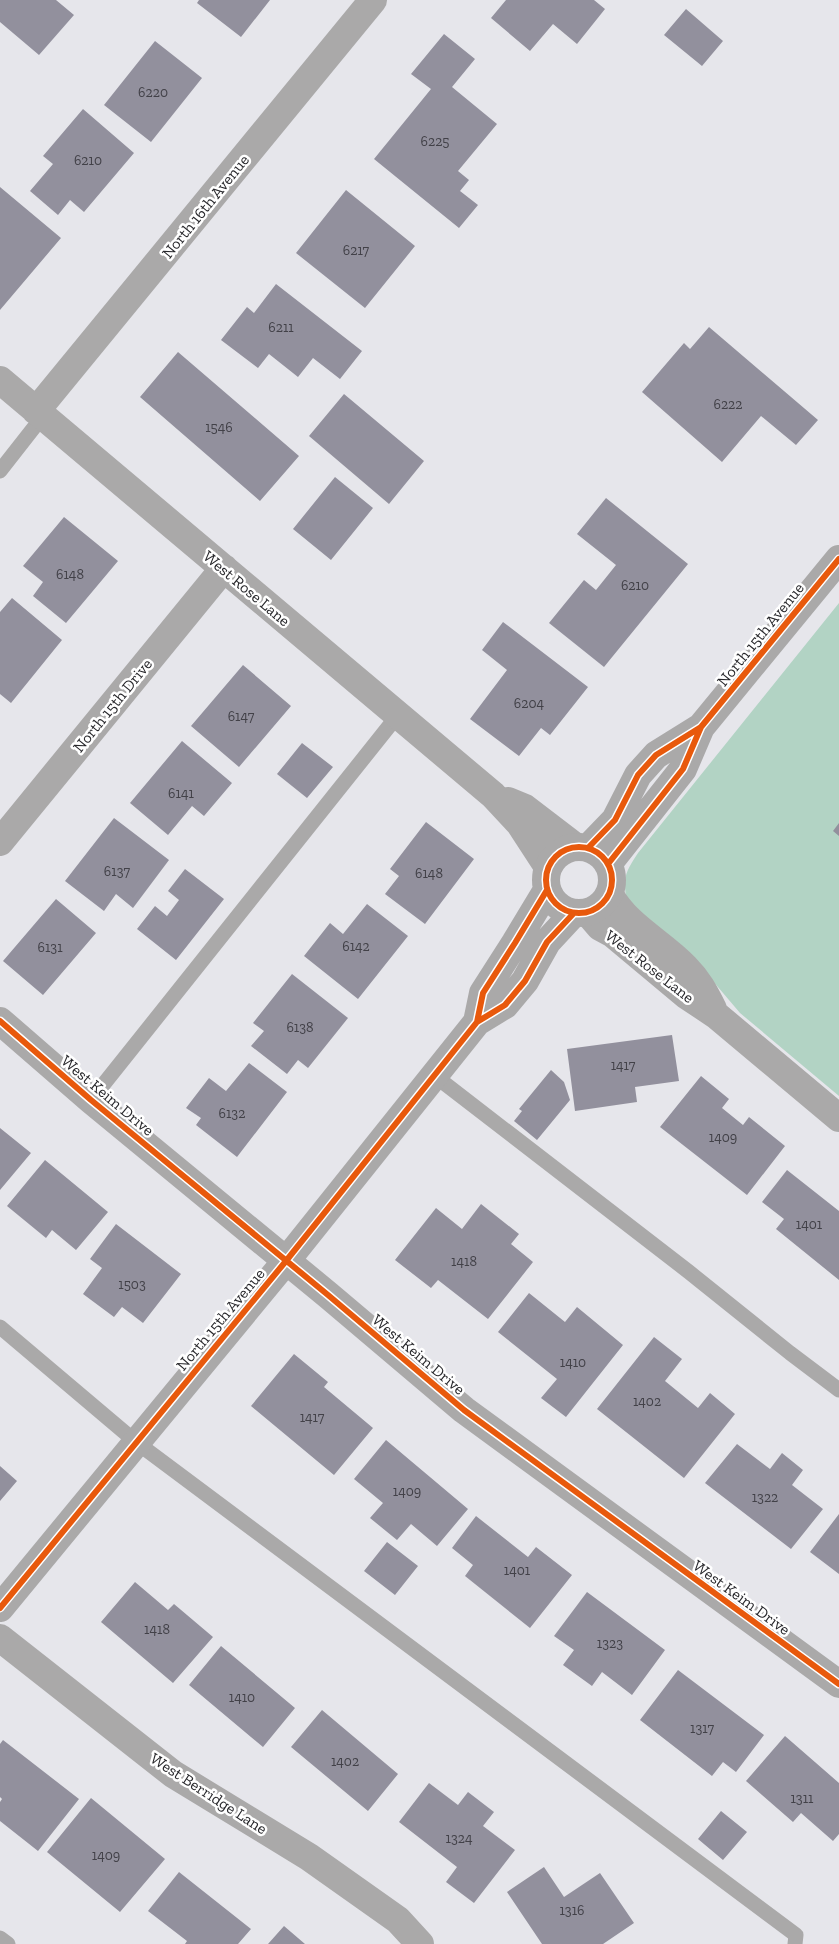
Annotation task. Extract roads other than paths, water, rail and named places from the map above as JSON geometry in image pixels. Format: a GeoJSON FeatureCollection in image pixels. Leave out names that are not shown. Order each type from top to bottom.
{"type":"FeatureCollection","features":[{"type":"Feature","properties":{"kind":"street","name":"North 16th Avenue"},"geometry":{"type":"LineString","coordinates":[[40,414],[374,0]]}},
{"type":"Feature","properties":{"kind":"street","name":"West Rose Lane"},"geometry":{"type":"LineString","coordinates":[[0,380],[493,795],[520,824],[548,879]]}},
{"type":"Feature","properties":{"kind":"street","name":"North 15th Avenue"},"geometry":{"type":"LineString","coordinates":[[591,853],[615,820],[638,775],[656,755],[701,728],[839,558]]}},
{"type":"Feature","properties":{"kind":"street","name":"North 15th Drive"},"geometry":{"type":"LineString","coordinates":[[0,842],[224,568]]}},
{"type":"Feature","properties":{"kind":"street","name":"West Rose Lane"},"geometry":{"type":"LineString","coordinates":[[493,795],[525,808],[591,853]]}},
{"type":"Feature","properties":{"kind":"street"},"geometry":{"type":"LineString","coordinates":[[559,853],[591,853],[612,874],[610,895],[597,909],[580,913],[557,905],[550,898],[548,879],[553,859],[559,853]]}},
{"type":"Feature","properties":{"kind":"street","name":"North 15th Avenue"},"geometry":{"type":"LineString","coordinates":[[477,1022],[482,993],[516,943],[548,879]]}},
{"type":"Feature","properties":{"kind":"street","name":"West Rose Lane"},"geometry":{"type":"LineString","coordinates":[[610,895],[616,907],[685,967],[703,987],[716,1015]]}},
{"type":"Feature","properties":{"kind":"street","name":"West Rose Lane"},"geometry":{"type":"LineString","coordinates":[[580,913],[613,934],[686,995],[716,1015],[839,1118]]}},
{"type":"Feature","properties":{"kind":"street","name":"North 15th Avenue"},"geometry":{"type":"LineString","coordinates":[[0,1608],[286,1261],[477,1022],[505,1005],[525,981],[547,942],[580,913]]}},
{"type":"Feature","properties":{"kind":"street","name":"West Keim Drive"},"geometry":{"type":"LineString","coordinates":[[0,1021],[91,1100],[464,1410],[839,1684]]}},
{"type":"Feature","properties":{"kind":"street","name":"West Berridge Lane"},"geometry":{"type":"LineString","coordinates":[[0,1638],[173,1774],[309,1857],[398,1920],[420,1944]]}},
{"type":"Feature","properties":{"kind":"lane"},"geometry":{"type":"LineString","coordinates":[[0,471],[40,414]]}},
{"type":"Feature","properties":{"kind":"lane"},"geometry":{"type":"LineString","coordinates":[[91,1100],[398,714]]}},
{"type":"Feature","properties":{"kind":"lane"},"geometry":{"type":"LineString","coordinates":[[435,1076],[839,1390]]}},
{"type":"Feature","properties":{"kind":"lane"},"geometry":{"type":"LineString","coordinates":[[0,1327],[136,1442],[796,1935],[795,1944]]}},
{"type":"Feature","properties":{"kind":"lane"},"geometry":{"type":"LineString","coordinates":[[0,1938],[8,1944]]}}]}
